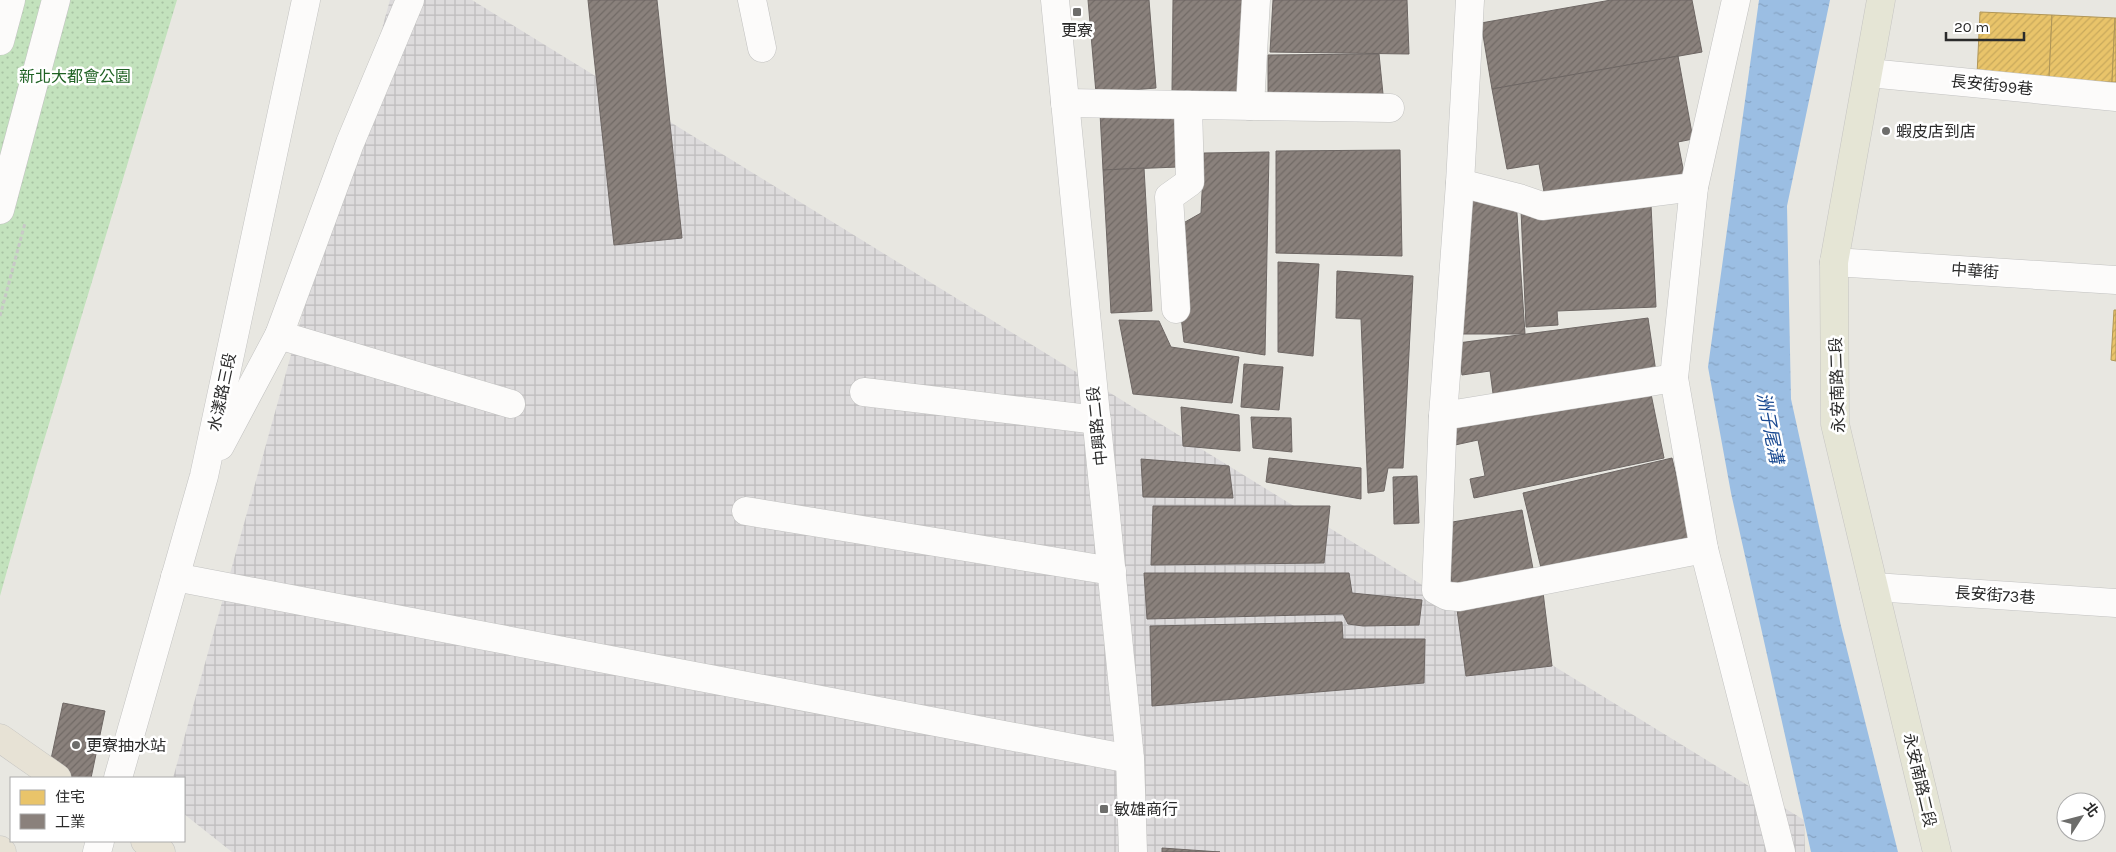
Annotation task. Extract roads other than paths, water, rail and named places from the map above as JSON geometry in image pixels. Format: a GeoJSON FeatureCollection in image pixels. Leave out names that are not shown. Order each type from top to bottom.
{"type":"FeatureCollection","features":[{"type":"Feature","properties":{"kind":"highway"},"geometry":{"type":"LineString","coordinates":[[0,738],[56,777]]}},
{"type":"Feature","properties":{"kind":"highway"},"geometry":{"type":"LineString","coordinates":[[146,842],[161,852]]}},
{"type":"Feature","properties":{"kind":"main road","name":"永安南路二段"},"geometry":{"type":"LineString","coordinates":[[1881,0],[1834,262],[1835,424],[1937,852]]}},
{"type":"Feature","properties":{"kind":"street"},"geometry":{"type":"LineString","coordinates":[[0,41],[11,0]]}},
{"type":"Feature","properties":{"kind":"street"},"geometry":{"type":"LineString","coordinates":[[0,210],[56,0]]}},
{"type":"Feature","properties":{"kind":"street","name":"水漾路三段"},"geometry":{"type":"LineString","coordinates":[[118,777],[204,476],[306,0]]}},
{"type":"Feature","properties":{"kind":"street"},"geometry":{"type":"LineString","coordinates":[[204,476],[279,335],[350,143],[410,0]]}},
{"type":"Feature","properties":{"kind":"street"},"geometry":{"type":"LineString","coordinates":[[752,0],[762,48]]}},
{"type":"Feature","properties":{"kind":"street","name":"中興路二段"},"geometry":{"type":"LineString","coordinates":[[1055,0],[1130,759],[1133,852]]}},
{"type":"Feature","properties":{"kind":"street"},"geometry":{"type":"LineString","coordinates":[[1250,106],[1256,0]]}},
{"type":"Feature","properties":{"kind":"street"},"geometry":{"type":"LineString","coordinates":[[1470,0],[1460,183],[1443,416],[1436,590],[1447,596],[1459,597],[1704,549]]}},
{"type":"Feature","properties":{"kind":"street"},"geometry":{"type":"LineString","coordinates":[[1735,1],[1694,187],[1674,378],[1704,549],[1781,852]]}},
{"type":"Feature","properties":{"kind":"street","name":"長安街99巷"},"geometry":{"type":"LineString","coordinates":[[1869,73],[2116,97]]}},
{"type":"Feature","properties":{"kind":"street"},"geometry":{"type":"LineString","coordinates":[[1066,103],[1390,108]]}},
{"type":"Feature","properties":{"kind":"street"},"geometry":{"type":"LineString","coordinates":[[1176,309],[1169,197],[1190,182],[1188,105]]}},
{"type":"Feature","properties":{"kind":"street"},"geometry":{"type":"LineString","coordinates":[[1460,183],[1542,206],[1694,187]]}},
{"type":"Feature","properties":{"kind":"street","name":"中華街"},"geometry":{"type":"LineString","coordinates":[[1834,262],[2116,280]]}},
{"type":"Feature","properties":{"kind":"street"},"geometry":{"type":"LineString","coordinates":[[279,335],[511,404]]}},
{"type":"Feature","properties":{"kind":"street"},"geometry":{"type":"LineString","coordinates":[[1443,416],[1674,378]]}},
{"type":"Feature","properties":{"kind":"street"},"geometry":{"type":"LineString","coordinates":[[864,392],[1097,420]]}},
{"type":"Feature","properties":{"kind":"street"},"geometry":{"type":"LineString","coordinates":[[746,511],[1112,571]]}},
{"type":"Feature","properties":{"kind":"street"},"geometry":{"type":"LineString","coordinates":[[175,577],[1130,759]]}},
{"type":"Feature","properties":{"kind":"street","name":"長安街73巷"},"geometry":{"type":"LineString","coordinates":[[1874,587],[2116,603]]}},
{"type":"Feature","properties":{"kind":"water","name":"洲子尾溝"},"geometry":{"type":"Polygon","coordinates":[[[1759,0],[1830,0],[1787,206],[1791,399],[1841,626],[1898,852],[1811,852],[1731,493],[1708,367],[1759,0]]]}},
{"type":"Feature","properties":{"kind":"place","name":"更寮"},"geometry":{"type":"Point","coordinates":[1077,12]}},
{"type":"Feature","properties":{"kind":"place","name":"蝦皮店到店"},"geometry":{"type":"Point","coordinates":[1886,131]}},
{"type":"Feature","properties":{"kind":"place","name":"更寮抽水站"},"geometry":{"type":"Point","coordinates":[76,745]}},
{"type":"Feature","properties":{"kind":"place","name":"敏雄商行"},"geometry":{"type":"Point","coordinates":[1104,809]}},
{"type":"Feature","properties":{"kind":"park label","name":"新北大都會公園"},"geometry":{"type":"Point","coordinates":[75,76]}}]}
